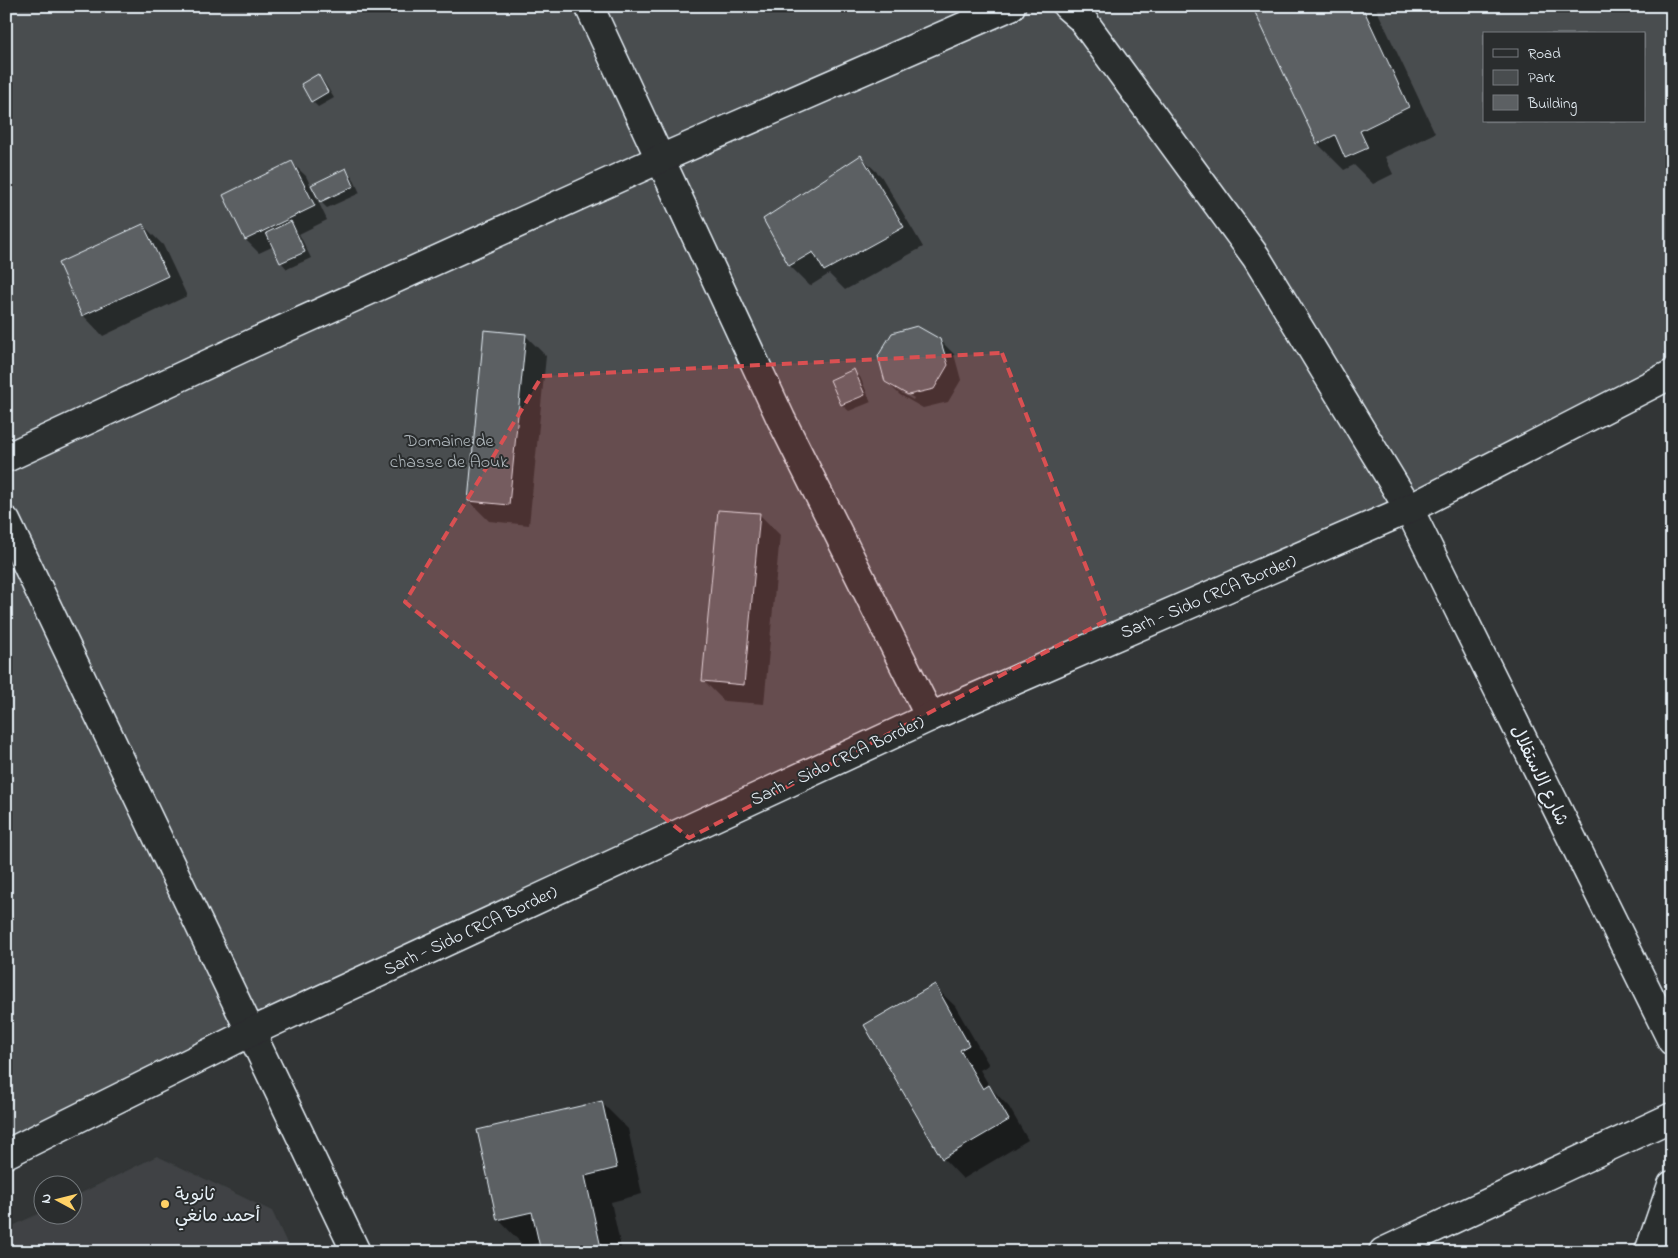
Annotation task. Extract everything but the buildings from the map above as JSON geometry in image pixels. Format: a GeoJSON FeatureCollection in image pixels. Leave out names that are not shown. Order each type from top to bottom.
{"type":"FeatureCollection","features":[{"type":"Feature","properties":{"kind":"street"},"geometry":{"type":"LineString","coordinates":[[589,6],[782,419],[930,716]]}},
{"type":"Feature","properties":{"kind":"street"},"geometry":{"type":"LineString","coordinates":[[6,458],[262,339],[660,159],[1011,6]]}},
{"type":"Feature","properties":{"kind":"street","name":"شارع الاستقلال"},"geometry":{"type":"LineString","coordinates":[[1067,6],[1082,19],[1256,257],[1409,509],[1672,1041]]}},
{"type":"Feature","properties":{"kind":"street","name":"Sarh - Sido (RCA Border)"},"geometry":{"type":"LineString","coordinates":[[6,1154],[250,1032],[930,716],[1409,509],[1672,374]]}},
{"type":"Feature","properties":{"kind":"street"},"geometry":{"type":"LineString","coordinates":[[6,521],[356,1252]]}},
{"type":"Feature","properties":{"kind":"street"},"geometry":{"type":"LineString","coordinates":[[1383,1252],[1672,1117]]}},
{"type":"Feature","properties":{"kind":"street"},"geometry":{"type":"LineString","coordinates":[[1648,1252],[1672,1185]]}},
{"type":"Feature","properties":{"kind":"highlighted area"},"geometry":{"type":"Polygon","coordinates":[[[1002,353],[1107,620],[689,838],[405,602],[542,376],[1002,353]]]}},
{"type":"Feature","properties":{"kind":"shaded area","name":"ثانوية أحمد مانغي"},"geometry":{"type":"Polygon","coordinates":[[[157,1156],[272,1211],[291,1252],[6,1252],[6,1229],[32,1217],[32,1226],[82,1226],[82,1193],[157,1156]]]}},
{"type":"Feature","properties":{"kind":"green space","name":"Domaine de chasse de Aouk"},"geometry":{"type":"Polygon","coordinates":[[[6,6],[1672,6],[1672,375],[6,1154],[6,6]]]}},
{"type":"Feature","properties":{"kind":"place","name":"ثانوية أحمد مانغي"},"geometry":{"type":"Point","coordinates":[165,1204]}}]}
